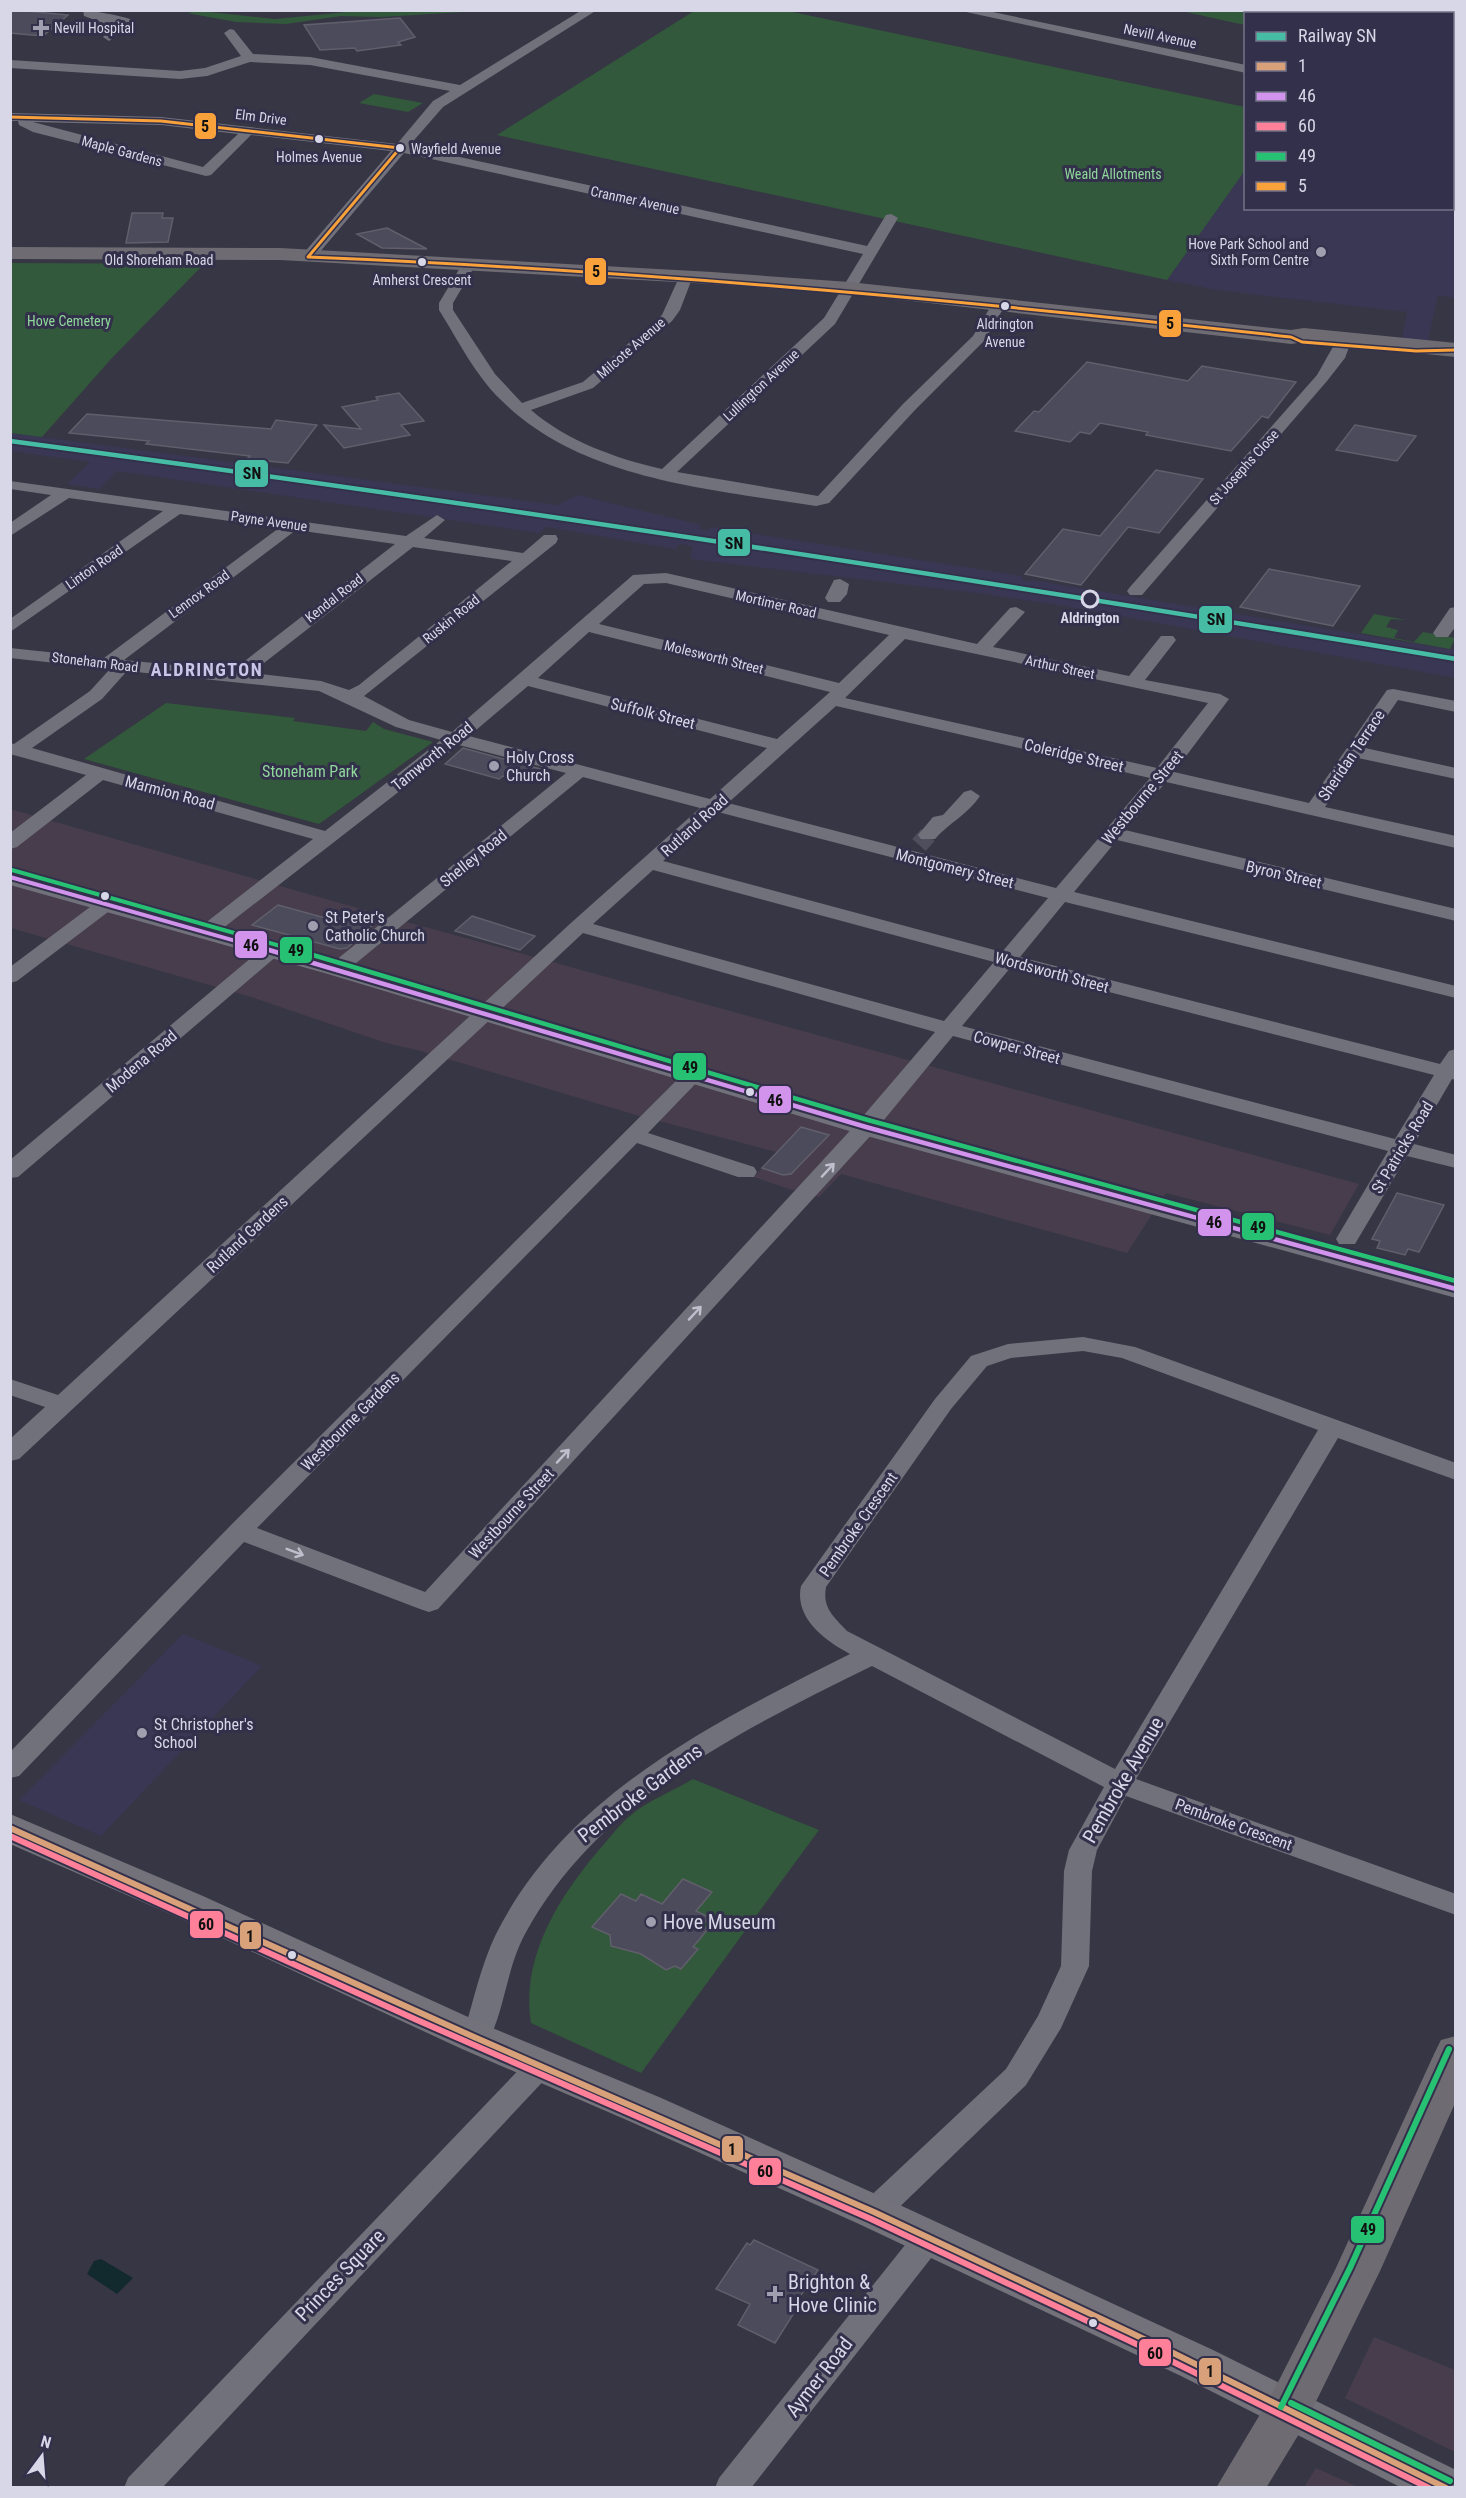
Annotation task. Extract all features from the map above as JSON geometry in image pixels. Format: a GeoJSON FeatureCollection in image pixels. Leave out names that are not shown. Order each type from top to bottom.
{"type":"FeatureCollection","features":[{"type":"Feature","properties":{"kind":"main road","name":"Old Shoreham Road"},"geometry":{"type":"LineString","coordinates":[[10,253],[280,254],[686,276],[849,288],[999,304],[1291,337],[1302,342],[1343,342],[1416,351],[1455,350]]}},
{"type":"Feature","properties":{"kind":"main road","name":"Old Shoreham Road"},"geometry":{"type":"LineString","coordinates":[[10,260],[279,261],[308,257]]}},
{"type":"Feature","properties":{"kind":"main road"},"geometry":{"type":"LineString","coordinates":[[10,1828],[189,1906],[476,2038],[873,2212],[1197,2363],[1447,2487]]}},
{"type":"Feature","properties":{"kind":"main road"},"geometry":{"type":"LineString","coordinates":[[1240,2487],[1288,2410],[1357,2271],[1455,2052]]}},
{"type":"Feature","properties":{"kind":"street"},"geometry":{"type":"LineString","coordinates":[[89,10],[88,13],[95,17],[132,22],[109,37]]}},
{"type":"Feature","properties":{"kind":"street"},"geometry":{"type":"LineString","coordinates":[[308,257],[438,104],[591,10]]}},
{"type":"Feature","properties":{"kind":"street","name":"Nevill Avenue"},"geometry":{"type":"LineString","coordinates":[[963,10],[1244,69]]}},
{"type":"Feature","properties":{"kind":"street"},"geometry":{"type":"LineString","coordinates":[[230,33],[249,58]]}},
{"type":"Feature","properties":{"kind":"street"},"geometry":{"type":"LineString","coordinates":[[20,62],[180,75],[207,72],[249,58],[310,61],[462,89]]}},
{"type":"Feature","properties":{"kind":"street","name":"Elm Drive"},"geometry":{"type":"LineString","coordinates":[[13,117],[161,121],[400,148]]}},
{"type":"Feature","properties":{"kind":"street","name":"Maple Gardens"},"geometry":{"type":"LineString","coordinates":[[13,117],[38,129],[206,172],[249,130]]}},
{"type":"Feature","properties":{"kind":"street"},"geometry":{"type":"LineString","coordinates":[[38,129],[54,117]]}},
{"type":"Feature","properties":{"kind":"street","name":"Cranmer Avenue"},"geometry":{"type":"LineString","coordinates":[[400,148],[870,251]]}},
{"type":"Feature","properties":{"kind":"street","name":"Lullington Avenue"},"geometry":{"type":"LineString","coordinates":[[665,475],[830,321],[891,218]]}},
{"type":"Feature","properties":{"kind":"street"},"geometry":{"type":"LineString","coordinates":[[469,264],[446,303],[446,310],[506,397],[560,437],[585,450],[665,475],[816,501],[823,500],[909,407],[979,338],[999,304]]}},
{"type":"Feature","properties":{"kind":"street","name":"Milcote Avenue"},"geometry":{"type":"LineString","coordinates":[[520,409],[588,386],[667,318],[673,310],[686,276]]}},
{"type":"Feature","properties":{"kind":"street","name":"St Josephs Close"},"geometry":{"type":"LineString","coordinates":[[1136,591],[1322,378],[1337,358],[1343,342]]}},
{"type":"Feature","properties":{"kind":"street","name":"Payne Avenue"},"geometry":{"type":"LineString","coordinates":[[12,484],[526,558]]}},
{"type":"Feature","properties":{"kind":"street"},"geometry":{"type":"LineString","coordinates":[[10,531],[67,492]]}},
{"type":"Feature","properties":{"kind":"street","name":"Linton Road"},"geometry":{"type":"LineString","coordinates":[[10,627],[178,508]]}},
{"type":"Feature","properties":{"kind":"street","name":"Kendal Road"},"geometry":{"type":"LineString","coordinates":[[234,678],[437,520]]}},
{"type":"Feature","properties":{"kind":"street","name":"Lennox Road"},"geometry":{"type":"LineString","coordinates":[[14,749],[96,696],[114,665],[293,525]]}},
{"type":"Feature","properties":{"kind":"street","name":"Ruskin Road"},"geometry":{"type":"LineString","coordinates":[[350,696],[365,690],[550,539]]}},
{"type":"Feature","properties":{"kind":"street","name":"Mortimer Road"},"geometry":{"type":"LineString","coordinates":[[652,576],[829,600],[901,633]]}},
{"type":"Feature","properties":{"kind":"street","name":"Tamworth Road"},"geometry":{"type":"LineString","coordinates":[[206,932],[456,738],[639,579],[652,576]]}},
{"type":"Feature","properties":{"kind":"street"},"geometry":{"type":"LineString","coordinates":[[981,650],[1016,612]]}},
{"type":"Feature","properties":{"kind":"street"},"geometry":{"type":"LineString","coordinates":[[1442,633],[1455,612]]}},
{"type":"Feature","properties":{"kind":"street","name":"Molesworth Street"},"geometry":{"type":"LineString","coordinates":[[586,626],[837,694]]}},
{"type":"Feature","properties":{"kind":"street","name":"Arthur Street"},"geometry":{"type":"LineString","coordinates":[[901,633],[1220,699]]}},
{"type":"Feature","properties":{"kind":"street","name":"Rutland Road"},"geometry":{"type":"LineString","coordinates":[[484,1015],[579,926],[781,746],[901,633]]}},
{"type":"Feature","properties":{"kind":"street"},"geometry":{"type":"LineString","coordinates":[[1133,682],[1167,640]]}},
{"type":"Feature","properties":{"kind":"street","name":"Stoneham Road"},"geometry":{"type":"LineString","coordinates":[[10,653],[321,686],[350,696],[391,720],[456,738]]}},
{"type":"Feature","properties":{"kind":"street","name":"Suffolk Street"},"geometry":{"type":"LineString","coordinates":[[525,680],[781,746]]}},
{"type":"Feature","properties":{"kind":"street","name":"Coleridge Street"},"geometry":{"type":"LineString","coordinates":[[837,694],[1162,775],[1455,842]]}},
{"type":"Feature","properties":{"kind":"street","name":"Sheridan Terrace"},"geometry":{"type":"LineString","coordinates":[[1314,809],[1393,694],[1455,707]]}},
{"type":"Feature","properties":{"kind":"street","name":"Westbourne Street"},"geometry":{"type":"LineString","coordinates":[[240,1531],[429,1603],[866,1127],[1162,775],[1220,699]]}},
{"type":"Feature","properties":{"kind":"street","name":"Montgomery Street"},"geometry":{"type":"LineString","coordinates":[[456,738],[716,804],[918,845],[1060,895],[1455,992]]}},
{"type":"Feature","properties":{"kind":"street","name":"Marmion Road"},"geometry":{"type":"LineString","coordinates":[[14,749],[330,838]]}},
{"type":"Feature","properties":{"kind":"street"},"geometry":{"type":"LineString","coordinates":[[1353,751],[1455,774]]}},
{"type":"Feature","properties":{"kind":"street","name":"Shelley Road"},"geometry":{"type":"LineString","coordinates":[[337,969],[581,770]]}},
{"type":"Feature","properties":{"kind":"street"},"geometry":{"type":"LineString","coordinates":[[10,843],[101,773]]}},
{"type":"Feature","properties":{"kind":"street"},"geometry":{"type":"LineString","coordinates":[[918,845],[940,821],[949,819],[970,796]]}},
{"type":"Feature","properties":{"kind":"street","name":"Byron Street"},"geometry":{"type":"LineString","coordinates":[[1112,833],[1455,915]]}},
{"type":"Feature","properties":{"kind":"street","name":"Wordsworth Street"},"geometry":{"type":"LineString","coordinates":[[651,864],[1005,959],[1452,1067]]}},
{"type":"Feature","properties":{"kind":"street"},"geometry":{"type":"LineString","coordinates":[[10,877],[337,969],[484,1015],[866,1127],[1455,1289]]}},
{"type":"Feature","properties":{"kind":"street"},"geometry":{"type":"LineString","coordinates":[[10,977],[105,905]]}},
{"type":"Feature","properties":{"kind":"street","name":"Cowper Street"},"geometry":{"type":"LineString","coordinates":[[579,926],[949,1029],[1455,1162]]}},
{"type":"Feature","properties":{"kind":"street","name":"Modena Road"},"geometry":{"type":"LineString","coordinates":[[10,1172],[271,951]]}},
{"type":"Feature","properties":{"kind":"street","name":"Rutland Gardens"},"geometry":{"type":"LineString","coordinates":[[10,1453],[484,1015]]}},
{"type":"Feature","properties":{"kind":"street","name":"St Patricks Road"},"geometry":{"type":"LineString","coordinates":[[1347,1239],[1452,1067]]}},
{"type":"Feature","properties":{"kind":"street","name":"Westbourne Gardens"},"geometry":{"type":"LineString","coordinates":[[10,1769],[240,1531],[692,1076]]}},
{"type":"Feature","properties":{"kind":"street"},"geometry":{"type":"LineString","coordinates":[[634,1135],[746,1172]]}},
{"type":"Feature","properties":{"kind":"street","name":"Pembroke Crescent"},"geometry":{"type":"LineString","coordinates":[[1455,1472],[1127,1352],[1083,1344],[1008,1351],[979,1361],[943,1404],[814,1586],[811,1599],[816,1613],[838,1637],[869,1656],[1120,1783],[1455,1905]]}},
{"type":"Feature","properties":{"kind":"street"},"geometry":{"type":"LineString","coordinates":[[10,1386],[62,1405]]}},
{"type":"Feature","properties":{"kind":"street","name":"Pembroke Avenue"},"geometry":{"type":"LineString","coordinates":[[873,2212],[1016,2078],[1051,2020],[1075,1966],[1078,1871],[1083,1850],[1120,1783],[1333,1426]]}},
{"type":"Feature","properties":{"kind":"street","name":"Pembroke Gardens"},"geometry":{"type":"LineString","coordinates":[[476,2038],[510,1936],[533,1893],[566,1851],[591,1825],[680,1758],[776,1703],[869,1656]]}},
{"type":"Feature","properties":{"kind":"street","name":"Princes Square"},"geometry":{"type":"LineString","coordinates":[[140,2487],[541,2065]]}},
{"type":"Feature","properties":{"kind":"street","name":"Aymer Road"},"geometry":{"type":"LineString","coordinates":[[732,2487],[928,2239]]}},
{"type":"Feature","properties":{"kind":"shaded area","name":"Hove Park School and Sixth Form Centre"},"geometry":{"type":"Polygon","coordinates":[[[1455,147],[1455,298],[1438,295],[1428,341],[1402,339],[1407,312],[1216,290],[1167,280],[1244,170],[1244,210],[1454,210],[1455,147]]]}},
{"type":"Feature","properties":{"kind":"shaded area"},"geometry":{"type":"Polygon","coordinates":[[[11,433],[557,505],[578,495],[701,525],[699,529],[708,530],[712,527],[1021,576],[1026,582],[1032,580],[1455,650],[1455,678],[1077,608],[985,594],[691,559],[692,546],[680,544],[675,549],[546,527],[539,533],[117,471],[99,489],[67,484],[90,462],[11,451],[11,433]]]}},
{"type":"Feature","properties":{"kind":"shaded area"},"geometry":{"type":"Polygon","coordinates":[[[10,809],[407,922],[1359,1184],[1330,1235],[1166,1193],[1127,1253],[841,1174],[819,1197],[789,1189],[754,1177],[776,1152],[636,1115],[417,1050],[386,1043],[251,997],[11,928],[10,809]]]}},
{"type":"Feature","properties":{"kind":"shaded area","name":"St Christopher's School"},"geometry":{"type":"Polygon","coordinates":[[[183,1634],[262,1666],[101,1836],[19,1800],[183,1634]]]}},
{"type":"Feature","properties":{"kind":"shaded area"},"geometry":{"type":"Polygon","coordinates":[[[101,2259],[133,2278],[117,2294],[87,2274],[94,2261],[101,2259]]]}},
{"type":"Feature","properties":{"kind":"shaded area"},"geometry":{"type":"Polygon","coordinates":[[[1374,2337],[1455,2370],[1455,2452],[1345,2398],[1374,2337]]]}},
{"type":"Feature","properties":{"kind":"shaded area"},"geometry":{"type":"Polygon","coordinates":[[[1316,2468],[1358,2487],[1304,2487],[1316,2468]]]}},
{"type":"Feature","properties":{"kind":"green space"},"geometry":{"type":"Polygon","coordinates":[[[367,10],[481,11],[380,17],[341,16],[286,24],[236,22],[187,13],[201,11],[275,19],[367,10]]]}},
{"type":"Feature","properties":{"kind":"green space","name":"Weald Allotments"},"geometry":{"type":"Polygon","coordinates":[[[783,10],[1244,107],[1244,172],[1167,280],[497,135],[694,11],[783,10]]]}},
{"type":"Feature","properties":{"kind":"green space"},"geometry":{"type":"Polygon","coordinates":[[[1181,11],[1455,11],[1455,70],[1454,12],[1244,12],[1244,25],[1181,11]]]}},
{"type":"Feature","properties":{"kind":"green space"},"geometry":{"type":"Polygon","coordinates":[[[374,94],[423,103],[408,112],[359,103],[374,94]]]}},
{"type":"Feature","properties":{"kind":"green space","name":"Hove Cemetery"},"geometry":{"type":"Polygon","coordinates":[[[11,263],[204,264],[111,359],[42,437],[11,433],[11,263]]]}},
{"type":"Feature","properties":{"kind":"green space"},"geometry":{"type":"Polygon","coordinates":[[[1374,614],[1406,620],[1391,619],[1386,627],[1398,630],[1394,638],[1414,642],[1423,632],[1455,638],[1450,649],[1361,633],[1374,614]]]}},
{"type":"Feature","properties":{"kind":"green space","name":"Stoneham Park"},"geometry":{"type":"Polygon","coordinates":[[[166,703],[295,718],[293,721],[366,731],[373,722],[384,729],[433,742],[319,824],[84,759],[166,703]]]}},
{"type":"Feature","properties":{"kind":"green space"},"geometry":{"type":"Polygon","coordinates":[[[693,1779],[819,1830],[641,2073],[531,2023],[529,1998],[532,1973],[538,1949],[548,1926],[574,1882],[589,1862],[620,1825],[637,1811],[693,1779]]]}},
{"type":"Feature","properties":{"kind":"building","name":"Nevill Hospital"},"geometry":{"type":"Polygon","coordinates":[[[10,10],[68,15],[43,36],[10,33],[10,10]]]}},
{"type":"Feature","properties":{"kind":"building"},"geometry":{"type":"Polygon","coordinates":[[[400,18],[415,37],[398,42],[401,45],[357,51],[355,48],[320,50],[304,25],[400,18]]]}},
{"type":"Feature","properties":{"kind":"building"},"geometry":{"type":"Polygon","coordinates":[[[132,213],[163,213],[162,218],[173,218],[168,242],[126,243],[132,213]]]}},
{"type":"Feature","properties":{"kind":"building"},"geometry":{"type":"Polygon","coordinates":[[[387,228],[427,249],[382,248],[357,234],[387,228]]]}},
{"type":"Feature","properties":{"kind":"building"},"geometry":{"type":"Polygon","coordinates":[[[1087,362],[1188,381],[1202,366],[1296,382],[1268,418],[1262,416],[1231,451],[1146,435],[1148,432],[1100,423],[1090,434],[1080,432],[1070,442],[1015,431],[1034,411],[1039,412],[1087,362]]]}},
{"type":"Feature","properties":{"kind":"building"},"geometry":{"type":"Polygon","coordinates":[[[399,393],[424,421],[401,425],[410,435],[344,448],[324,425],[361,429],[342,407],[399,393]]]}},
{"type":"Feature","properties":{"kind":"building"},"geometry":{"type":"Polygon","coordinates":[[[87,414],[271,429],[276,420],[317,425],[288,463],[247,459],[250,456],[146,444],[149,441],[69,433],[87,414]]]}},
{"type":"Feature","properties":{"kind":"building"},"geometry":{"type":"Polygon","coordinates":[[[1355,425],[1416,436],[1397,461],[1336,450],[1355,425]]]}},
{"type":"Feature","properties":{"kind":"building"},"geometry":{"type":"Polygon","coordinates":[[[1156,470],[1203,479],[1159,533],[1128,527],[1081,585],[1025,574],[1063,529],[1100,536],[1156,470]]]}},
{"type":"Feature","properties":{"kind":"building"},"geometry":{"type":"Polygon","coordinates":[[[1269,569],[1360,586],[1333,626],[1240,607],[1269,569]]]}},
{"type":"Feature","properties":{"kind":"building","name":"Holy Cross Church"},"geometry":{"type":"Polygon","coordinates":[[[463,748],[541,769],[527,782],[503,776],[499,779],[445,764],[463,748]]]}},
{"type":"Feature","properties":{"kind":"building","name":"St Peter's Catholic Church"},"geometry":{"type":"Polygon","coordinates":[[[278,905],[336,921],[345,912],[377,921],[347,948],[340,949],[252,925],[278,905]]]}},
{"type":"Feature","properties":{"kind":"building"},"geometry":{"type":"Polygon","coordinates":[[[472,916],[535,936],[520,950],[455,931],[472,916]]]}},
{"type":"Feature","properties":{"kind":"building"},"geometry":{"type":"Polygon","coordinates":[[[801,1127],[829,1135],[791,1174],[783,1175],[762,1168],[801,1127]]]}},
{"type":"Feature","properties":{"kind":"building"},"geometry":{"type":"Polygon","coordinates":[[[1397,1193],[1444,1205],[1419,1252],[1408,1249],[1405,1255],[1377,1248],[1380,1241],[1372,1239],[1397,1193]]]}},
{"type":"Feature","properties":{"kind":"building","name":"Hove Museum"},"geometry":{"type":"Polygon","coordinates":[[[683,1879],[712,1892],[696,1911],[709,1917],[702,1926],[708,1929],[693,1947],[698,1949],[681,1969],[675,1966],[666,1970],[641,1954],[611,1946],[610,1935],[592,1927],[621,1894],[636,1901],[641,1894],[662,1904],[683,1879]]]}},
{"type":"Feature","properties":{"kind":"building","name":"Brighton & Hove Clinic"},"geometry":{"type":"Polygon","coordinates":[[[754,2240],[818,2270],[795,2304],[799,2305],[775,2343],[738,2325],[750,2304],[716,2289],[747,2243],[750,2245],[754,2240]]]}},
{"type":"Feature","properties":{"kind":"tunnel"},"geometry":{"type":"LineString","coordinates":[[919,845],[928,835]]}},
{"type":"Feature","properties":{"kind":"rail line","name":"SN"},"geometry":{"type":"LineString","coordinates":[[10,441],[372,490],[734,543],[1095,599],[1456,659]]}},
{"type":"Feature","properties":{"kind":"transit line","name":"5"},"geometry":{"type":"LineString","coordinates":[[10,117],[161,121],[400,148]]}},
{"type":"Feature","properties":{"kind":"transit line","name":"5"},"geometry":{"type":"LineString","coordinates":[[308,257],[400,148]]}},
{"type":"Feature","properties":{"kind":"transit line","name":"5"},"geometry":{"type":"LineString","coordinates":[[308,257],[677,277],[1046,310],[1291,337],[1302,342],[1416,351],[1456,350]]}},
{"type":"Feature","properties":{"kind":"transit line","name":"49"},"geometry":{"type":"LineString","coordinates":[[12,870],[339,962],[868,1120],[1456,1281]]}},
{"type":"Feature","properties":{"kind":"transit line","name":"46"},"geometry":{"type":"LineString","coordinates":[[10,877],[337,969],[866,1127],[1456,1289]]}},
{"type":"Feature","properties":{"kind":"transit line","name":"1"},"geometry":{"type":"LineString","coordinates":[[10,1828],[474,2037],[874,2212],[1161,2347],[1446,2488]]}},
{"type":"Feature","properties":{"kind":"transit line","name":"60"},"geometry":{"type":"LineString","coordinates":[[10,1836],[475,2046],[871,2219],[1151,2351],[1429,2488]]}},
{"type":"Feature","properties":{"kind":"transit line","name":"49"},"geometry":{"type":"LineString","coordinates":[[1281,2407],[1350,2268],[1449,2049]]}},
{"type":"Feature","properties":{"kind":"transit line","name":"49"},"geometry":{"type":"LineString","coordinates":[[1291,2403],[1450,2481]]}},
{"type":"Feature","properties":{"kind":"place","name":"Nevill Hospital"},"geometry":{"type":"Point","coordinates":[41,28]}},
{"type":"Feature","properties":{"kind":"place","name":"Holmes Avenue"},"geometry":{"type":"Point","coordinates":[319,139]}},
{"type":"Feature","properties":{"kind":"place","name":"Wayfield Avenue"},"geometry":{"type":"Point","coordinates":[400,148]}},
{"type":"Feature","properties":{"kind":"place","name":"Hove Park School and Sixth Form Centre"},"geometry":{"type":"Point","coordinates":[1321,252]}},
{"type":"Feature","properties":{"kind":"place","name":"Amherst Crescent"},"geometry":{"type":"Point","coordinates":[422,262]}},
{"type":"Feature","properties":{"kind":"place","name":"Aldrington Avenue"},"geometry":{"type":"Point","coordinates":[1005,306]}},
{"type":"Feature","properties":{"kind":"place","name":"Aldrington"},"geometry":{"type":"Point","coordinates":[1090,599]}},
{"type":"Feature","properties":{"kind":"place","name":"Holy Cross Church"},"geometry":{"type":"Point","coordinates":[494,766]}},
{"type":"Feature","properties":{"kind":"place","name":"St Peter's Catholic Church"},"geometry":{"type":"Point","coordinates":[313,926]}},
{"type":"Feature","properties":{"kind":"place","name":"St Christopher's School"},"geometry":{"type":"Point","coordinates":[142,1733]}},
{"type":"Feature","properties":{"kind":"place","name":"Hove Museum"},"geometry":{"type":"Point","coordinates":[651,1922]}},
{"type":"Feature","properties":{"kind":"place","name":"Brighton & Hove Clinic"},"geometry":{"type":"Point","coordinates":[775,2294]}},
{"type":"Feature","properties":{"kind":"district","name":"ALDRINGTON"},"geometry":{"type":"Point","coordinates":[207,670]}}]}
